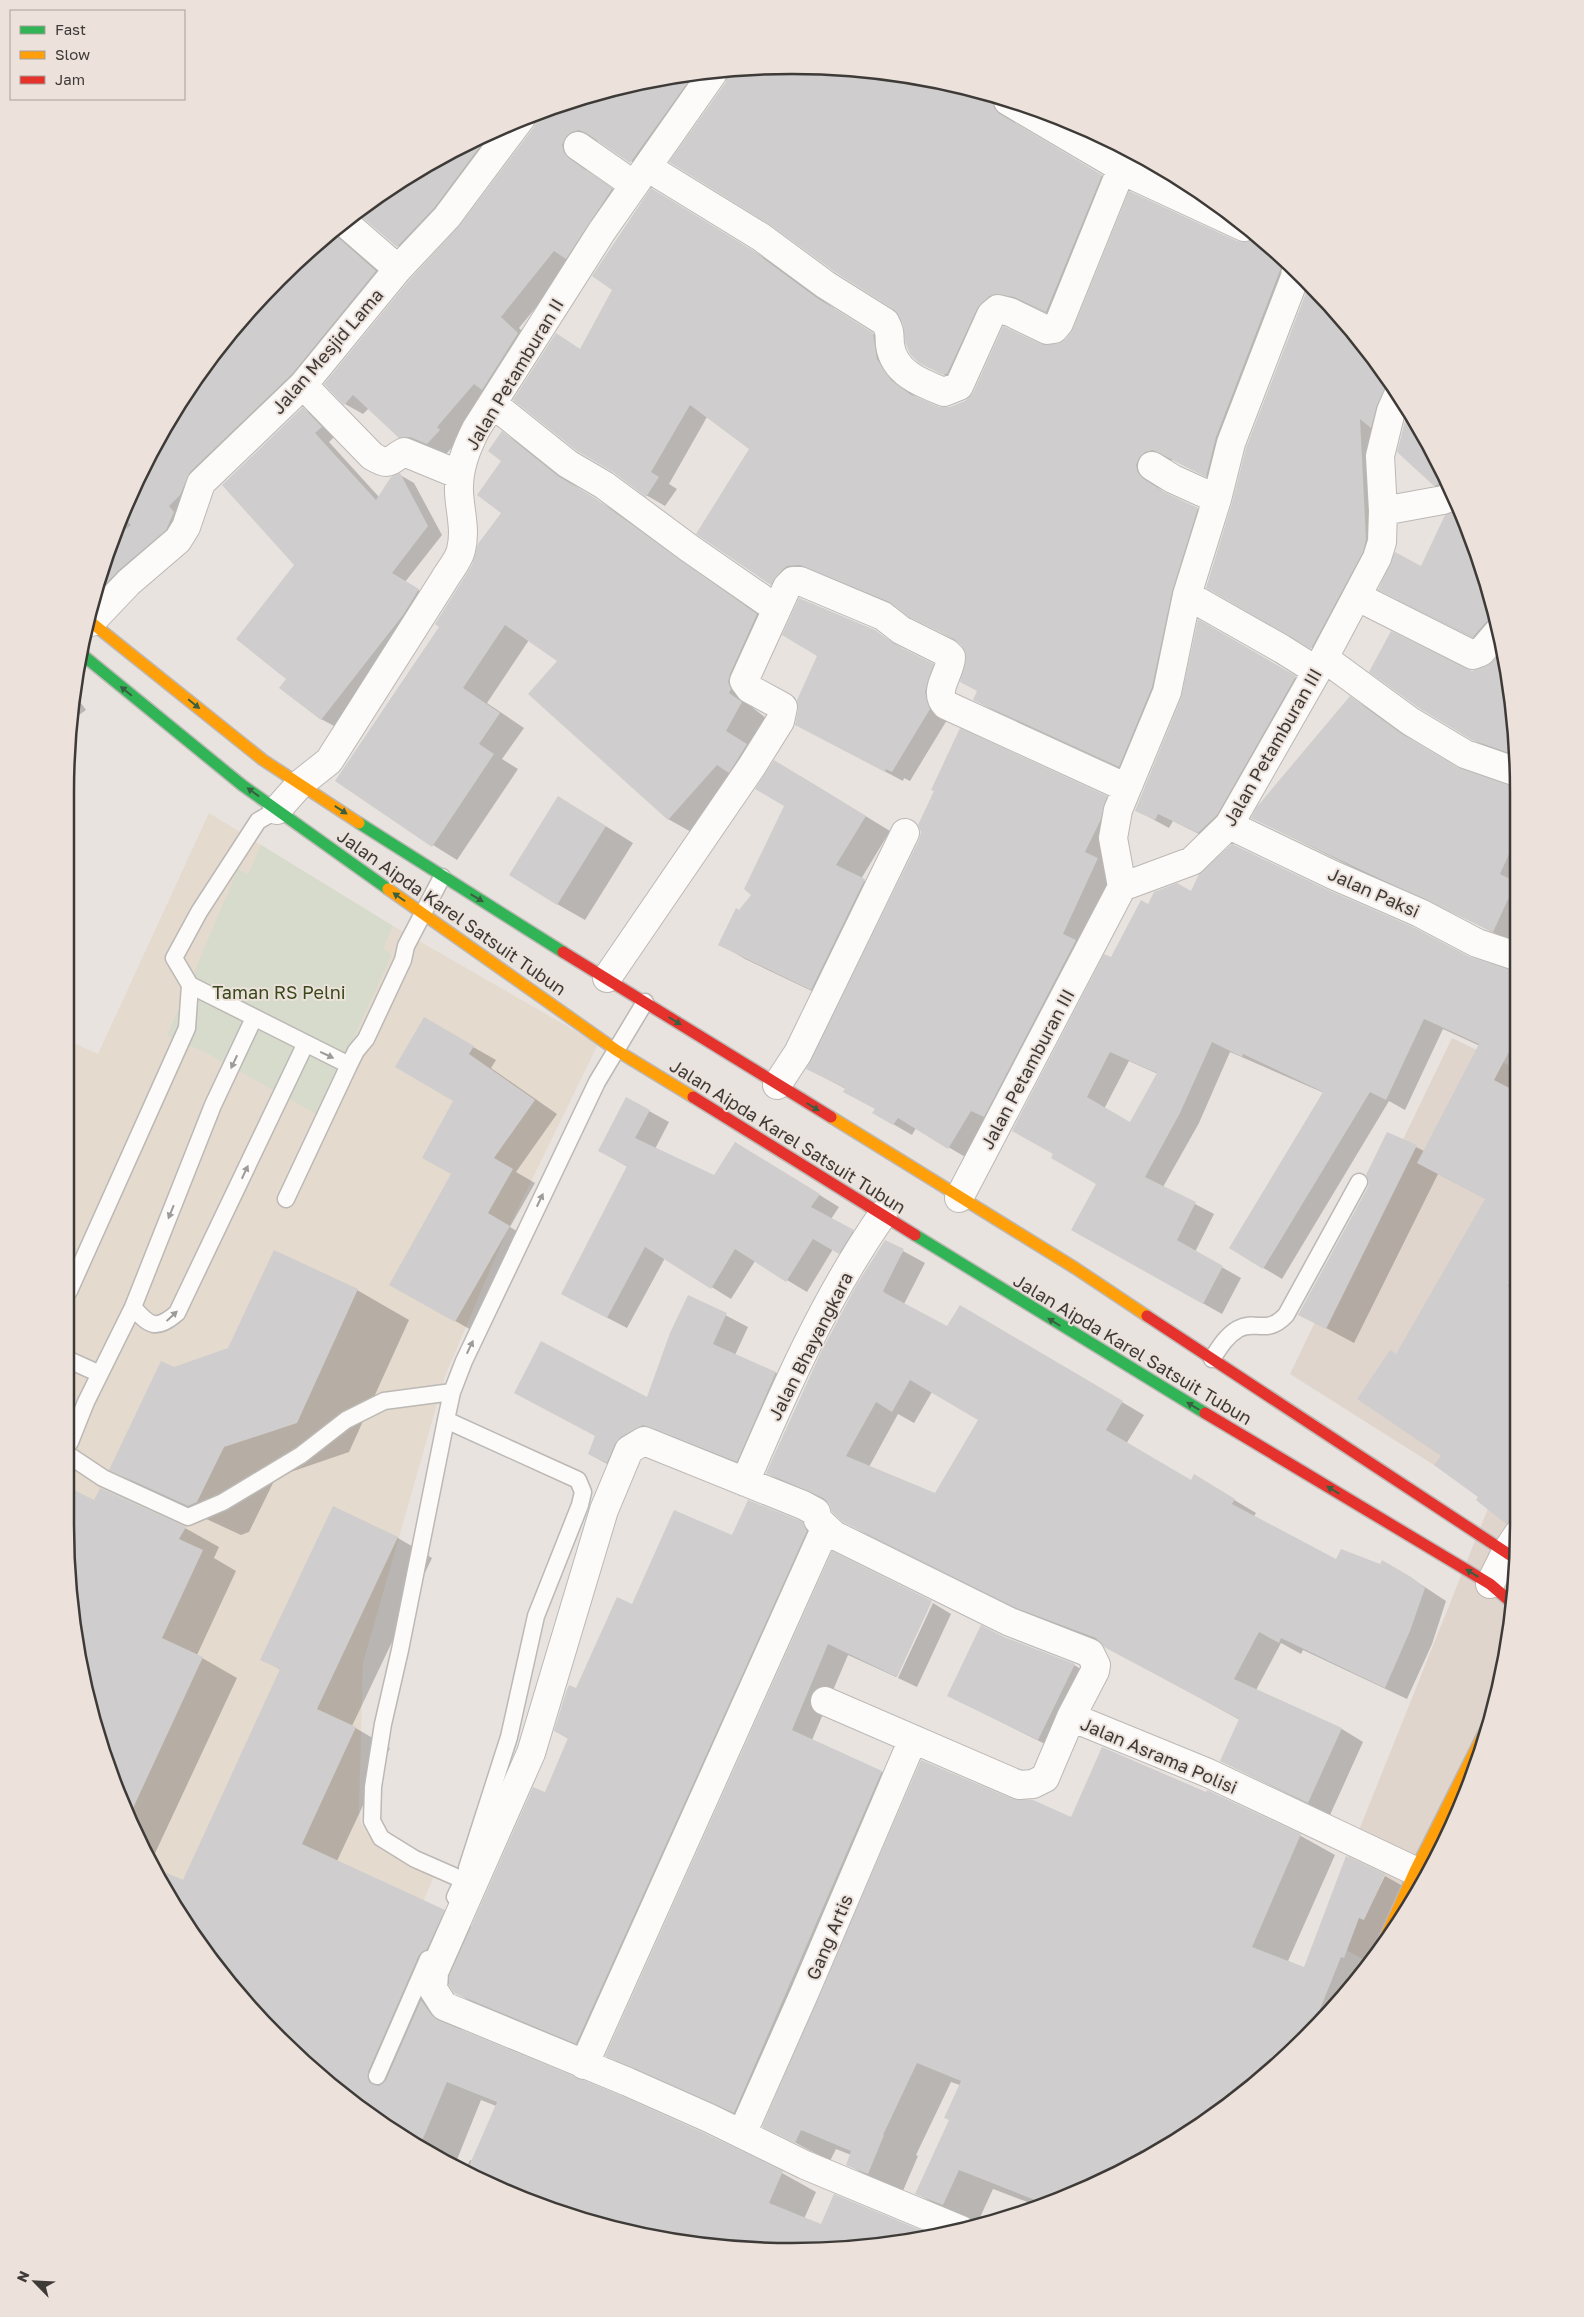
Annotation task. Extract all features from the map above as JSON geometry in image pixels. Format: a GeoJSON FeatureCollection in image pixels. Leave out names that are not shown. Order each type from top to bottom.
{"type":"FeatureCollection","features":[{"type":"Feature","properties":{"kind":"main road","name":"Jalan Aipda Karel Satsuit Tubun"},"geometry":{"type":"LineString","coordinates":[[94,624],[263,760],[442,877],[1075,1268],[1212,1360],[1510,1546]]}},
{"type":"Feature","properties":{"kind":"main road","name":"Jalan Aipda Karel Satsuit Tubun"},"geometry":{"type":"LineString","coordinates":[[87,658],[242,785],[616,1050],[1133,1370],[1490,1584],[1506,1597]]}},
{"type":"Feature","properties":{"kind":"main road"},"geometry":{"type":"LineString","coordinates":[[1396,1913],[1471,1760]]}},
{"type":"Feature","properties":{"kind":"street","name":"Jalan Petamburan II"},"geometry":{"type":"LineString","coordinates":[[278,810],[300,784],[329,761],[461,552],[463,534],[459,492],[460,475],[465,452],[476,429],[602,231],[709,79]]}},
{"type":"Feature","properties":{"kind":"street"},"geometry":{"type":"LineString","coordinates":[[1036,117],[1212,210]]}},
{"type":"Feature","properties":{"kind":"street","name":"Jalan Mesjid Lama"},"geometry":{"type":"LineString","coordinates":[[97,613],[178,540],[186,527],[201,483],[303,384],[398,269],[447,217],[512,130]]}},
{"type":"Feature","properties":{"kind":"street"},"geometry":{"type":"LineString","coordinates":[[578,146],[761,237],[826,285],[885,322],[891,337],[890,344],[898,365],[916,381],[944,392],[959,386],[991,315],[998,309],[1010,312],[1047,330],[1054,329],[1059,323],[1118,160]]}},
{"type":"Feature","properties":{"kind":"street"},"geometry":{"type":"LineString","coordinates":[[349,227],[398,269]]}},
{"type":"Feature","properties":{"kind":"street"},"geometry":{"type":"LineString","coordinates":[[1122,887],[1113,838],[1118,810],[1167,692],[1187,595],[1217,499],[1231,444],[1294,278]]}},
{"type":"Feature","properties":{"kind":"street"},"geometry":{"type":"LineString","coordinates":[[303,384],[372,456],[383,463],[389,463],[404,452],[460,475]]}},
{"type":"Feature","properties":{"kind":"street","name":"Jalan Petamburan III"},"geometry":{"type":"LineString","coordinates":[[959,1198],[1122,887],[1192,861],[1229,825],[1358,597],[1378,558],[1382,542],[1383,510],[1380,456],[1395,402]]}},
{"type":"Feature","properties":{"kind":"street"},"geometry":{"type":"LineString","coordinates":[[493,404],[568,464],[604,485],[689,548],[777,609]]}},
{"type":"Feature","properties":{"kind":"street"},"geometry":{"type":"LineString","coordinates":[[1152,466],[1173,479],[1217,499]]}},
{"type":"Feature","properties":{"kind":"street"},"geometry":{"type":"LineString","coordinates":[[1383,510],[1447,498]]}},
{"type":"Feature","properties":{"kind":"street"},"geometry":{"type":"LineString","coordinates":[[607,978],[752,766],[780,721],[783,707],[750,689],[744,681],[786,586],[794,582],[800,581],[883,616],[901,630],[947,653],[951,657],[951,665],[940,692],[942,700],[946,705],[1127,788]]}},
{"type":"Feature","properties":{"kind":"street"},"geometry":{"type":"LineString","coordinates":[[1187,595],[1282,649],[1320,665],[1464,754],[1510,769]]}},
{"type":"Feature","properties":{"kind":"street"},"geometry":{"type":"LineString","coordinates":[[1358,597],[1474,655],[1481,652],[1493,638]]}},
{"type":"Feature","properties":{"kind":"street","name":"Jalan Paksi"},"geometry":{"type":"LineString","coordinates":[[1229,825],[1420,913],[1477,943],[1510,954]]}},
{"type":"Feature","properties":{"kind":"street"},"geometry":{"type":"LineString","coordinates":[[777,1085],[798,1053],[905,833]]}},
{"type":"Feature","properties":{"kind":"street","name":"Jalan Bhayangkara"},"geometry":{"type":"LineString","coordinates":[[745,1482],[794,1373],[832,1297],[883,1214]]}},
{"type":"Feature","properties":{"kind":"street"},"geometry":{"type":"LineString","coordinates":[[950,2225],[800,2163],[637,2086],[444,2006],[433,1989],[434,1972],[531,1753],[604,1510],[629,1450],[644,1441],[816,1512],[818,1520],[825,1529],[1010,1622],[1090,1653],[1096,1664],[1095,1670],[1071,1717]]}},
{"type":"Feature","properties":{"kind":"street"},"geometry":{"type":"LineString","coordinates":[[584,2065],[825,1529]]}},
{"type":"Feature","properties":{"kind":"street"},"geometry":{"type":"LineString","coordinates":[[1490,1584],[1509,1554]]}},
{"type":"Feature","properties":{"kind":"street","name":"Jalan Asrama Polisi"},"geometry":{"type":"LineString","coordinates":[[825,1701],[1019,1784],[1033,1784],[1045,1778],[1071,1717],[1208,1773],[1415,1871]]}},
{"type":"Feature","properties":{"kind":"street","name":"Gang Artis"},"geometry":{"type":"LineString","coordinates":[[742,2134],[913,1739]]}},
{"type":"Feature","properties":{"kind":"lane"},"geometry":{"type":"LineString","coordinates":[[278,810],[258,821],[199,912],[174,958],[190,985],[305,1045],[353,1058]]}},
{"type":"Feature","properties":{"kind":"lane"},"geometry":{"type":"LineString","coordinates":[[286,1199],[353,1058],[366,1039],[403,960],[406,946],[442,877]]}},
{"type":"Feature","properties":{"kind":"lane"},"geometry":{"type":"LineString","coordinates":[[74,1280],[187,1028],[190,985]]}},
{"type":"Feature","properties":{"kind":"lane"},"geometry":{"type":"LineString","coordinates":[[463,1880],[415,1859],[381,1838],[372,1821],[373,1787],[383,1724],[400,1650],[446,1420],[452,1392],[464,1361],[592,1091],[645,1002]]}},
{"type":"Feature","properties":{"kind":"lane"},"geometry":{"type":"LineString","coordinates":[[74,1433],[133,1307],[213,1105],[254,1018]]}},
{"type":"Feature","properties":{"kind":"lane"},"geometry":{"type":"LineString","coordinates":[[133,1307],[145,1321],[156,1325],[166,1322],[177,1313],[305,1045]]}},
{"type":"Feature","properties":{"kind":"lane"},"geometry":{"type":"LineString","coordinates":[[1212,1360],[1222,1343],[1239,1329],[1270,1327],[1279,1323],[1286,1315],[1360,1182]]}},
{"type":"Feature","properties":{"kind":"lane"},"geometry":{"type":"LineString","coordinates":[[74,1362],[100,1374]]}},
{"type":"Feature","properties":{"kind":"lane"},"geometry":{"type":"LineString","coordinates":[[74,1459],[103,1478],[188,1517],[224,1502],[301,1455],[346,1420],[384,1401],[452,1392]]}},
{"type":"Feature","properties":{"kind":"lane"},"geometry":{"type":"LineString","coordinates":[[377,2076],[463,1880],[509,1736],[536,1616],[580,1505],[583,1492],[578,1480],[446,1420]]}},
{"type":"Feature","properties":{"kind":"shaded area"},"geometry":{"type":"Polygon","coordinates":[[[209,813],[393,926],[598,1044],[505,1235],[445,1376],[363,1663],[359,1809],[361,1823],[372,1841],[383,1851],[435,1874],[345,2087],[284,2033],[252,1999],[195,1924],[170,1884],[128,1800],[98,1711],[80,1619],[75,1572],[74,1043],[98,1054],[209,813]]]}},
{"type":"Feature","properties":{"kind":"shaded area"},"geometry":{"type":"Polygon","coordinates":[[[1452,1038],[1510,1066],[1510,1525],[1509,1572],[1504,1619],[1486,1711],[1456,1800],[1414,1884],[1364,1959],[1317,1935],[1491,1501],[1290,1374],[1452,1038]]]}},
{"type":"Feature","properties":{"kind":"green space","name":"Taman RS Pelni"},"geometry":{"type":"Polygon","coordinates":[[[261,845],[393,926],[383,949],[392,954],[318,1115],[203,1051],[167,1036],[238,869],[248,874],[261,845]]]}},
{"type":"Feature","properties":{"kind":"building"},"geometry":{"type":"Polygon","coordinates":[[[745,75],[839,75],[886,80],[978,98],[994,103],[994,108],[1000,114],[1102,175],[1046,312],[1014,297],[995,294],[988,297],[977,309],[947,374],[941,374],[919,363],[910,354],[905,342],[903,324],[893,309],[835,272],[769,224],[669,162],[726,82],[727,77],[745,75]]]}},
{"type":"Feature","properties":{"kind":"building"},"geometry":{"type":"Polygon","coordinates":[[[688,82],[630,163],[579,130],[572,132],[566,137],[562,145],[564,152],[569,158],[612,189],[566,259],[554,251],[501,317],[518,333],[482,390],[474,384],[437,427],[440,430],[427,444],[410,437],[399,438],[353,395],[344,405],[324,384],[410,279],[459,226],[534,127],[536,121],[606,98],[688,82]]]}},
{"type":"Feature","properties":{"kind":"building"},"geometry":{"type":"Polygon","coordinates":[[[481,145],[435,207],[397,247],[362,217],[433,170],[481,145]]]}},
{"type":"Feature","properties":{"kind":"building"},"geometry":{"type":"Polygon","coordinates":[[[651,188],[752,250],[817,298],[873,333],[877,359],[891,380],[910,394],[939,407],[950,407],[965,401],[973,393],[1003,326],[1041,344],[1056,344],[1066,339],[1073,329],[1129,191],[1237,241],[1246,242],[1251,240],[1266,252],[1281,267],[1216,437],[1206,477],[1153,450],[1145,452],[1139,458],[1136,465],[1138,473],[1144,479],[1166,493],[1198,508],[1172,592],[1152,687],[1119,767],[973,700],[977,691],[960,682],[966,659],[962,646],[954,639],[909,617],[889,602],[800,565],[787,566],[771,585],[696,534],[749,449],[690,405],[651,472],[659,477],[646,497],[613,472],[577,451],[513,400],[556,333],[580,349],[612,290],[592,276],[651,188]]]}},
{"type":"Feature","properties":{"kind":"building"},"geometry":{"type":"Polygon","coordinates":[[[337,237],[376,271],[292,374],[190,472],[180,495],[169,506],[174,512],[166,530],[119,570],[105,585],[123,532],[131,525],[127,520],[148,474],[170,433],[222,355],[252,318],[284,284],[337,237]]]}},
{"type":"Feature","properties":{"kind":"building"},"geometry":{"type":"Polygon","coordinates":[[[1307,291],[1332,318],[1386,388],[1377,405],[1371,428],[1360,419],[1366,539],[1363,552],[1311,649],[1206,588],[1232,503],[1246,448],[1307,291]]]}},
{"type":"Feature","properties":{"kind":"building"},"geometry":{"type":"Polygon","coordinates":[[[303,407],[322,427],[315,433],[376,500],[391,477],[400,473],[428,526],[392,573],[419,589],[403,615],[321,720],[279,688],[286,679],[236,639],[294,565],[222,485],[303,407]]]}},
{"type":"Feature","properties":{"kind":"building"},"geometry":{"type":"Polygon","coordinates":[[[1406,419],[1440,483],[1434,486],[1397,452],[1406,419]]]}},
{"type":"Feature","properties":{"kind":"building"},"geometry":{"type":"Polygon","coordinates":[[[502,431],[558,476],[595,498],[757,614],[728,682],[731,689],[729,693],[742,702],[726,731],[747,744],[729,773],[717,765],[668,820],[528,694],[557,661],[505,625],[463,688],[500,713],[479,744],[494,754],[432,847],[335,781],[439,627],[435,624],[472,565],[478,544],[501,513],[477,495],[501,461],[488,451],[502,431]]]}},
{"type":"Feature","properties":{"kind":"building"},"geometry":{"type":"Polygon","coordinates":[[[1454,512],[1456,517],[1486,606],[1489,620],[1473,637],[1378,590],[1395,552],[1421,566],[1445,515],[1454,512]]]}},
{"type":"Feature","properties":{"kind":"building"},"geometry":{"type":"Polygon","coordinates":[[[799,598],[875,630],[894,644],[934,664],[925,692],[930,709],[892,772],[886,769],[885,772],[795,725],[798,710],[797,700],[817,656],[782,635],[799,598]]]}},
{"type":"Feature","properties":{"kind":"building"},"geometry":{"type":"Polygon","coordinates":[[[1198,619],[1296,676],[1217,815],[1198,833],[1158,814],[1155,820],[1135,811],[1181,698],[1198,619]]]}},
{"type":"Feature","properties":{"kind":"building"},"geometry":{"type":"Polygon","coordinates":[[[1391,631],[1472,671],[1487,666],[1497,657],[1504,698],[1509,753],[1472,740],[1419,708],[1369,672],[1391,631]]]}},
{"type":"Feature","properties":{"kind":"building"},"geometry":{"type":"Polygon","coordinates":[[[1350,696],[1402,734],[1457,767],[1510,784],[1510,852],[1500,874],[1510,879],[1510,895],[1493,932],[1251,818],[1256,808],[1350,696]]]}},
{"type":"Feature","properties":{"kind":"building"},"geometry":{"type":"Polygon","coordinates":[[[960,728],[1107,796],[1101,819],[1085,852],[1098,858],[1063,934],[1076,940],[984,1117],[971,1111],[948,1149],[898,1118],[893,1125],[872,1113],[875,1109],[843,1092],[845,1088],[806,1069],[919,840],[921,832],[918,825],[934,791],[931,790],[960,728]]]}},
{"type":"Feature","properties":{"kind":"building"},"geometry":{"type":"Polygon","coordinates":[[[774,760],[866,816],[836,865],[865,879],[811,990],[718,945],[736,908],[739,910],[751,895],[744,889],[784,806],[755,789],[774,760]]]}},
{"type":"Feature","properties":{"kind":"building"},"geometry":{"type":"Polygon","coordinates":[[[558,796],[606,826],[557,905],[509,875],[558,796]]]}},
{"type":"Feature","properties":{"kind":"building"},"geometry":{"type":"Polygon","coordinates":[[[1232,844],[1326,889],[1413,927],[1470,957],[1510,969],[1510,1050],[1494,1080],[1510,1088],[1510,1283],[1508,1286],[1510,1287],[1510,1520],[1506,1524],[1476,1500],[1478,1497],[1434,1465],[1441,1456],[1357,1399],[1390,1350],[1396,1354],[1485,1199],[1417,1163],[1479,1044],[1424,1019],[1386,1100],[1370,1092],[1263,1269],[1229,1248],[1323,1092],[1243,1054],[1242,1057],[1212,1042],[1180,1113],[1145,1177],[1196,1202],[1177,1240],[1223,1266],[1203,1304],[1071,1230],[1096,1184],[1051,1158],[1053,1154],[1012,1131],[1104,954],[1111,957],[1141,900],[1148,904],[1154,892],[1177,883],[1191,891],[1199,874],[1232,844]],[[1110,1052],[1087,1097],[1130,1122],[1157,1073],[1110,1052]]]}},
{"type":"Feature","properties":{"kind":"building"},"geometry":{"type":"Polygon","coordinates":[[[424,1017],[474,1046],[469,1054],[535,1100],[494,1158],[513,1169],[488,1213],[510,1226],[455,1322],[389,1285],[451,1174],[422,1158],[453,1101],[395,1067],[424,1017]]]}},
{"type":"Feature","properties":{"kind":"building"},"geometry":{"type":"Polygon","coordinates":[[[626,1097],[650,1110],[635,1138],[714,1175],[735,1142],[820,1194],[811,1207],[854,1230],[839,1254],[813,1239],[786,1282],[735,1249],[711,1289],[645,1247],[607,1318],[561,1294],[627,1166],[598,1151],[626,1097]]]}},
{"type":"Feature","properties":{"kind":"building"},"geometry":{"type":"Polygon","coordinates":[[[1387,1132],[1417,1145],[1326,1329],[1298,1315],[1368,1187],[1369,1181],[1366,1175],[1387,1132]]]}},
{"type":"Feature","properties":{"kind":"building"},"geometry":{"type":"Polygon","coordinates":[[[885,1240],[904,1249],[883,1291],[885,1293],[947,1326],[960,1305],[1123,1401],[1106,1430],[1191,1480],[1194,1474],[1235,1499],[1232,1504],[1336,1559],[1341,1549],[1380,1564],[1382,1560],[1411,1577],[1425,1588],[1410,1631],[1385,1688],[1281,1638],[1279,1643],[1259,1632],[1234,1679],[1342,1728],[1308,1803],[1220,1761],[1239,1719],[1104,1647],[1096,1638],[1016,1608],[843,1522],[832,1512],[829,1503],[823,1498],[766,1473],[821,1352],[856,1286],[885,1240]],[[910,1380],[892,1412],[876,1402],[846,1456],[935,1493],[978,1420],[910,1380]]]}},
{"type":"Feature","properties":{"kind":"building"},"geometry":{"type":"Polygon","coordinates":[[[274,1250],[358,1289],[297,1423],[224,1447],[197,1502],[188,1506],[109,1470],[161,1361],[174,1367],[228,1348],[274,1250]]]}},
{"type":"Feature","properties":{"kind":"building"},"geometry":{"type":"Polygon","coordinates":[[[688,1295],[727,1313],[713,1344],[776,1372],[737,1462],[643,1425],[621,1437],[615,1444],[607,1463],[588,1454],[595,1436],[514,1393],[541,1341],[647,1397],[670,1333],[688,1295]]]}},
{"type":"Feature","properties":{"kind":"building"},"geometry":{"type":"Polygon","coordinates":[[[100,1488],[186,1527],[179,1539],[203,1550],[162,1638],[203,1657],[132,1809],[112,1756],[98,1711],[88,1665],[80,1619],[75,1572],[74,1490],[94,1500],[100,1488]]]}},
{"type":"Feature","properties":{"kind":"building"},"geometry":{"type":"Polygon","coordinates":[[[748,1500],[803,1522],[807,1531],[576,2044],[454,1993],[449,1985],[449,1976],[533,1787],[545,1792],[568,1738],[554,1731],[566,1692],[569,1685],[576,1688],[617,1597],[632,1604],[674,1510],[732,1535],[748,1500]]]}},
{"type":"Feature","properties":{"kind":"building"},"geometry":{"type":"Polygon","coordinates":[[[333,1506],[398,1537],[317,1709],[356,1727],[302,1844],[445,1910],[427,1949],[419,1955],[368,2072],[369,2082],[379,2086],[386,2080],[421,2000],[438,2020],[622,2096],[783,2171],[769,2203],[821,2224],[834,2194],[922,2231],[839,2242],[745,2242],[698,2237],[606,2219],[517,2189],[469,2166],[497,2102],[447,2082],[422,2140],[355,2095],[318,2065],[252,1999],[222,1962],[195,1924],[163,1871],[183,1880],[280,1669],[260,1660],[333,1506]]]}},
{"type":"Feature","properties":{"kind":"building"},"geometry":{"type":"Polygon","coordinates":[[[832,1551],[932,1601],[897,1677],[828,1644],[792,1730],[882,1771],[734,2113],[605,2056],[832,1551]]]}},
{"type":"Feature","properties":{"kind":"building"},"geometry":{"type":"Polygon","coordinates":[[[981,1625],[1004,1637],[1075,1664],[1038,1740],[947,1696],[981,1625]]]}},
{"type":"Feature","properties":{"kind":"building"},"geometry":{"type":"Polygon","coordinates":[[[1102,1747],[1206,1792],[1207,1790],[1301,1834],[1252,1947],[1304,1967],[1346,1856],[1385,1874],[1364,1920],[1359,1918],[1344,1958],[1341,1957],[1318,2014],[1300,2033],[1266,2065],[1191,2122],[1151,2147],[1143,2151],[1140,2150],[1139,2154],[1110,2169],[1067,2189],[1036,2200],[959,2170],[943,2205],[915,2194],[949,2120],[944,2118],[961,2081],[917,2063],[883,2135],[868,2174],[846,2165],[851,2151],[801,2130],[795,2143],[762,2127],[921,1760],[1013,1799],[1033,1800],[1071,1817],[1102,1747]]]}},
{"type":"Feature","properties":{"kind":"traffic: fast"},"geometry":{"type":"LineString","coordinates":[[87,658],[242,785],[388,889]]}},
{"type":"Feature","properties":{"kind":"traffic: fast"},"geometry":{"type":"LineString","coordinates":[[359,823],[563,952]]}},
{"type":"Feature","properties":{"kind":"traffic: fast"},"geometry":{"type":"LineString","coordinates":[[915,1235],[1205,1413]]}},
{"type":"Feature","properties":{"kind":"traffic: slow"},"geometry":{"type":"LineString","coordinates":[[94,625],[263,760],[359,823]]}},
{"type":"Feature","properties":{"kind":"traffic: slow"},"geometry":{"type":"LineString","coordinates":[[388,889],[616,1050],[693,1097]]}},
{"type":"Feature","properties":{"kind":"traffic: slow"},"geometry":{"type":"LineString","coordinates":[[831,1117],[1075,1268],[1147,1316]]}},
{"type":"Feature","properties":{"kind":"traffic: slow"},"geometry":{"type":"LineString","coordinates":[[1397,1911],[1471,1760]]}},
{"type":"Feature","properties":{"kind":"traffic: jam"},"geometry":{"type":"LineString","coordinates":[[563,952],[831,1117]]}},
{"type":"Feature","properties":{"kind":"traffic: jam"},"geometry":{"type":"LineString","coordinates":[[693,1097],[915,1235]]}},
{"type":"Feature","properties":{"kind":"traffic: jam"},"geometry":{"type":"LineString","coordinates":[[1147,1316],[1509,1555]]}},
{"type":"Feature","properties":{"kind":"traffic: jam"},"geometry":{"type":"LineString","coordinates":[[1205,1413],[1490,1584],[1506,1598]]}}]}
